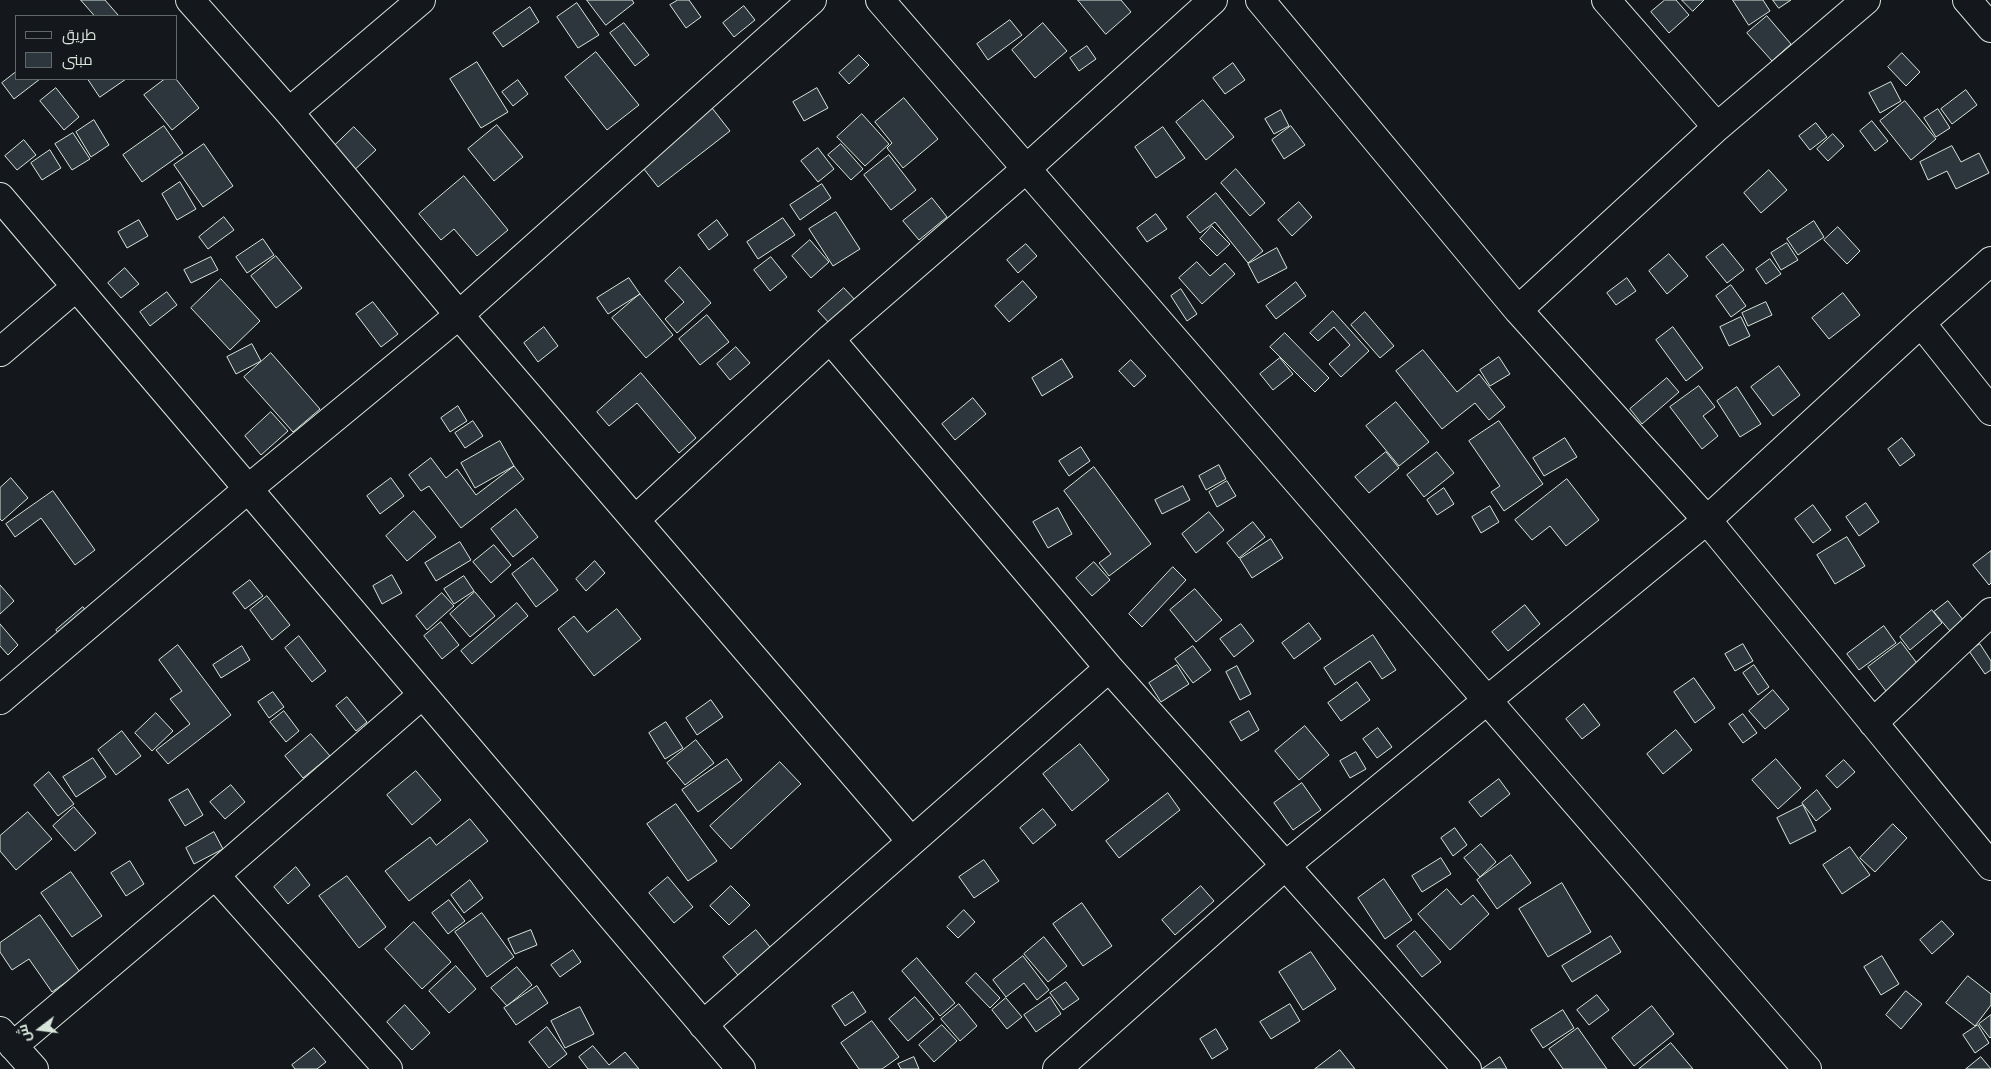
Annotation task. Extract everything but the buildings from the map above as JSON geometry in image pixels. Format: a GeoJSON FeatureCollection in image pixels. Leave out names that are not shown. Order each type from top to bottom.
{"type":"FeatureCollection","features":[{"type":"Feature","properties":{"kind":"street"},"geometry":{"type":"LineString","coordinates":[[190,0],[289,112],[459,315],[911,841]]}},
{"type":"Feature","properties":{"kind":"street"},"geometry":{"type":"LineString","coordinates":[[289,112],[420,0]]}},
{"type":"Feature","properties":{"kind":"street"},"geometry":{"type":"LineString","coordinates":[[0,700],[248,489],[459,315],[812,0]]}},
{"type":"Feature","properties":{"kind":"street"},"geometry":{"type":"LineString","coordinates":[[880,0],[1807,1069]]}},
{"type":"Feature","properties":{"kind":"street"},"geometry":{"type":"LineString","coordinates":[[635,520],[830,339],[1026,169],[1213,0]]}},
{"type":"Feature","properties":{"kind":"street"},"geometry":{"type":"LineString","coordinates":[[1260,0],[1518,310],[1707,520],[1991,866]]}},
{"type":"Feature","properties":{"kind":"street"},"geometry":{"type":"LineString","coordinates":[[1606,0],[1717,127]]}},
{"type":"Feature","properties":{"kind":"street"},"geometry":{"type":"LineString","coordinates":[[1518,310],[1717,127],[1866,0]]}},
{"type":"Feature","properties":{"kind":"street"},"geometry":{"type":"LineString","coordinates":[[1967,0],[1991,28]]}},
{"type":"Feature","properties":{"kind":"street"},"geometry":{"type":"LineString","coordinates":[[0,197],[741,1069]]}},
{"type":"Feature","properties":{"kind":"street"},"geometry":{"type":"LineString","coordinates":[[1057,1069],[1285,866],[1707,520],[1991,261]]}},
{"type":"Feature","properties":{"kind":"street"},"geometry":{"type":"LineString","coordinates":[[0,352],[76,287]]}},
{"type":"Feature","properties":{"kind":"street"},"geometry":{"type":"LineString","coordinates":[[1921,323],[1991,411]]}},
{"type":"Feature","properties":{"kind":"street"},"geometry":{"type":"LineString","coordinates":[[830,339],[1109,668],[1467,1069]]}},
{"type":"Feature","properties":{"kind":"street"},"geometry":{"type":"LineString","coordinates":[[1873,723],[1991,612]]}},
{"type":"Feature","properties":{"kind":"street"},"geometry":{"type":"LineString","coordinates":[[703,1025],[1109,668]]}},
{"type":"Feature","properties":{"kind":"street"},"geometry":{"type":"LineString","coordinates":[[34,1069],[6,1038],[215,875],[422,695]]}},
{"type":"Feature","properties":{"kind":"street"},"geometry":{"type":"LineString","coordinates":[[215,875],[388,1069]]}}]}
